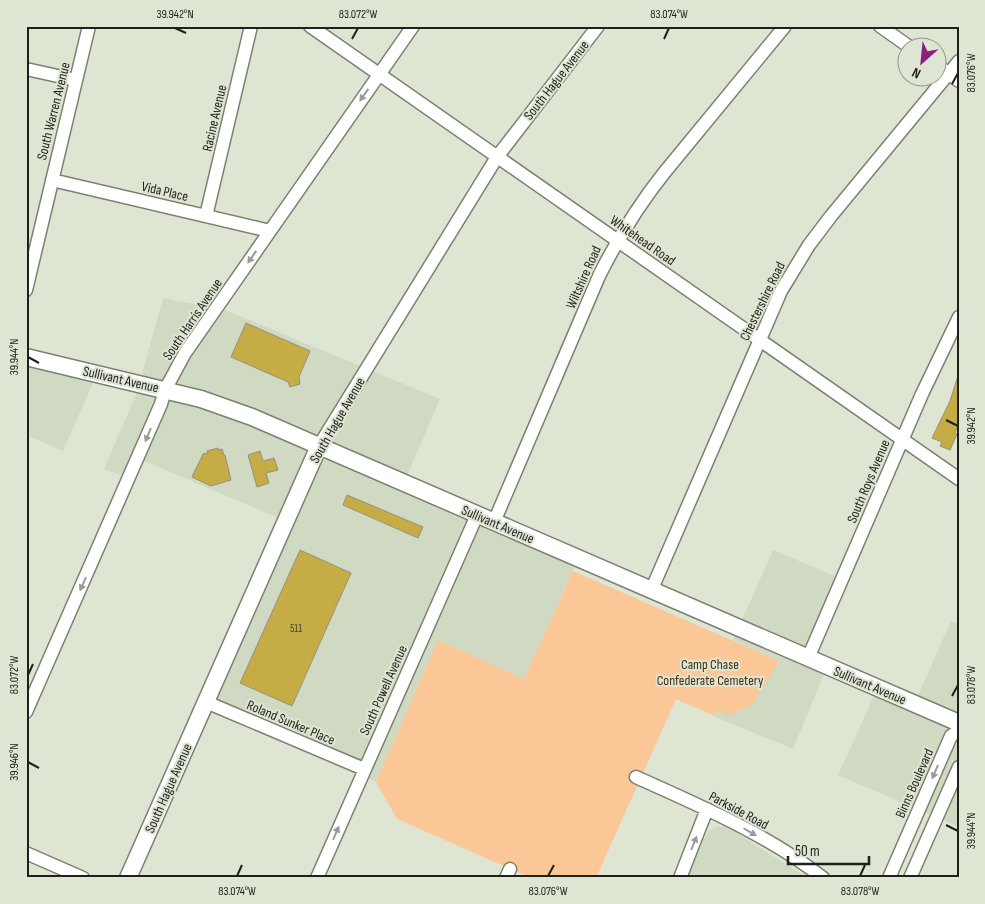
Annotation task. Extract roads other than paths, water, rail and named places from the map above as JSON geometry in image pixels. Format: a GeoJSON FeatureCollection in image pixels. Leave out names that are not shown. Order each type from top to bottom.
{"type":"FeatureCollection","features":[{"type":"Feature","properties":{"kind":"main road","name":"Sullivant Avenue"},"geometry":{"type":"LineString","coordinates":[[26,357],[224,406],[959,723]]}},
{"type":"Feature","properties":{"kind":"main road","name":"South Hague Avenue"},"geometry":{"type":"LineString","coordinates":[[128,878],[319,446]]}},
{"type":"Feature","properties":{"kind":"street","name":"South Warren Avenue"},"geometry":{"type":"LineString","coordinates":[[26,290],[89,26]]}},
{"type":"Feature","properties":{"kind":"street","name":"Racine Avenue"},"geometry":{"type":"LineString","coordinates":[[206,216],[251,26]]}},
{"type":"Feature","properties":{"kind":"street","name":"Whitehead Road"},"geometry":{"type":"LineString","coordinates":[[310,26],[959,478]]}},
{"type":"Feature","properties":{"kind":"street","name":"South Harris Avenue"},"geometry":{"type":"LineString","coordinates":[[26,712],[154,422],[165,390],[185,353],[413,26]]}},
{"type":"Feature","properties":{"kind":"street","name":"South Hague Avenue"},"geometry":{"type":"LineString","coordinates":[[319,446],[497,157],[598,26]]}},
{"type":"Feature","properties":{"kind":"street","name":"Wiltshire Road"},"geometry":{"type":"LineString","coordinates":[[494,522],[599,276],[617,240],[646,196],[785,26]]}},
{"type":"Feature","properties":{"kind":"street"},"geometry":{"type":"LineString","coordinates":[[880,26],[898,39]]}},
{"type":"Feature","properties":{"kind":"street","name":"Chestershire Road"},"geometry":{"type":"LineString","coordinates":[[948,73],[959,61]]}},
{"type":"Feature","properties":{"kind":"street"},"geometry":{"type":"LineString","coordinates":[[26,69],[76,80]]}},
{"type":"Feature","properties":{"kind":"street","name":"Chestershire Road"},"geometry":{"type":"LineString","coordinates":[[651,590],[781,291],[809,245],[936,88]]}},
{"type":"Feature","properties":{"kind":"street","name":"Vida Place"},"geometry":{"type":"LineString","coordinates":[[52,180],[270,231]]}},
{"type":"Feature","properties":{"kind":"street","name":"South Roys Avenue"},"geometry":{"type":"LineString","coordinates":[[808,658],[902,439],[959,317]]}},
{"type":"Feature","properties":{"kind":"street","name":"South Powell Avenue"},"geometry":{"type":"LineString","coordinates":[[317,878],[477,515]]}},
{"type":"Feature","properties":{"kind":"street","name":"Roland Sunker Place"},"geometry":{"type":"LineString","coordinates":[[206,702],[364,769]]}},
{"type":"Feature","properties":{"kind":"street","name":"Binns Boulevard"},"geometry":{"type":"LineString","coordinates":[[888,878],[951,736],[959,730]]}},
{"type":"Feature","properties":{"kind":"street"},"geometry":{"type":"LineString","coordinates":[[910,878],[959,767]]}},
{"type":"Feature","properties":{"kind":"street","name":"Parkside Road"},"geometry":{"type":"LineString","coordinates":[[636,778],[707,809],[806,865],[823,878]]}},
{"type":"Feature","properties":{"kind":"street"},"geometry":{"type":"LineString","coordinates":[[680,878],[707,809]]}},
{"type":"Feature","properties":{"kind":"street"},"geometry":{"type":"LineString","coordinates":[[26,853],[83,878]]}},
{"type":"Feature","properties":{"kind":"park label","name":"Camp Chase Confederate Cemetery"},"geometry":{"type":"Point","coordinates":[710,672]}}]}
